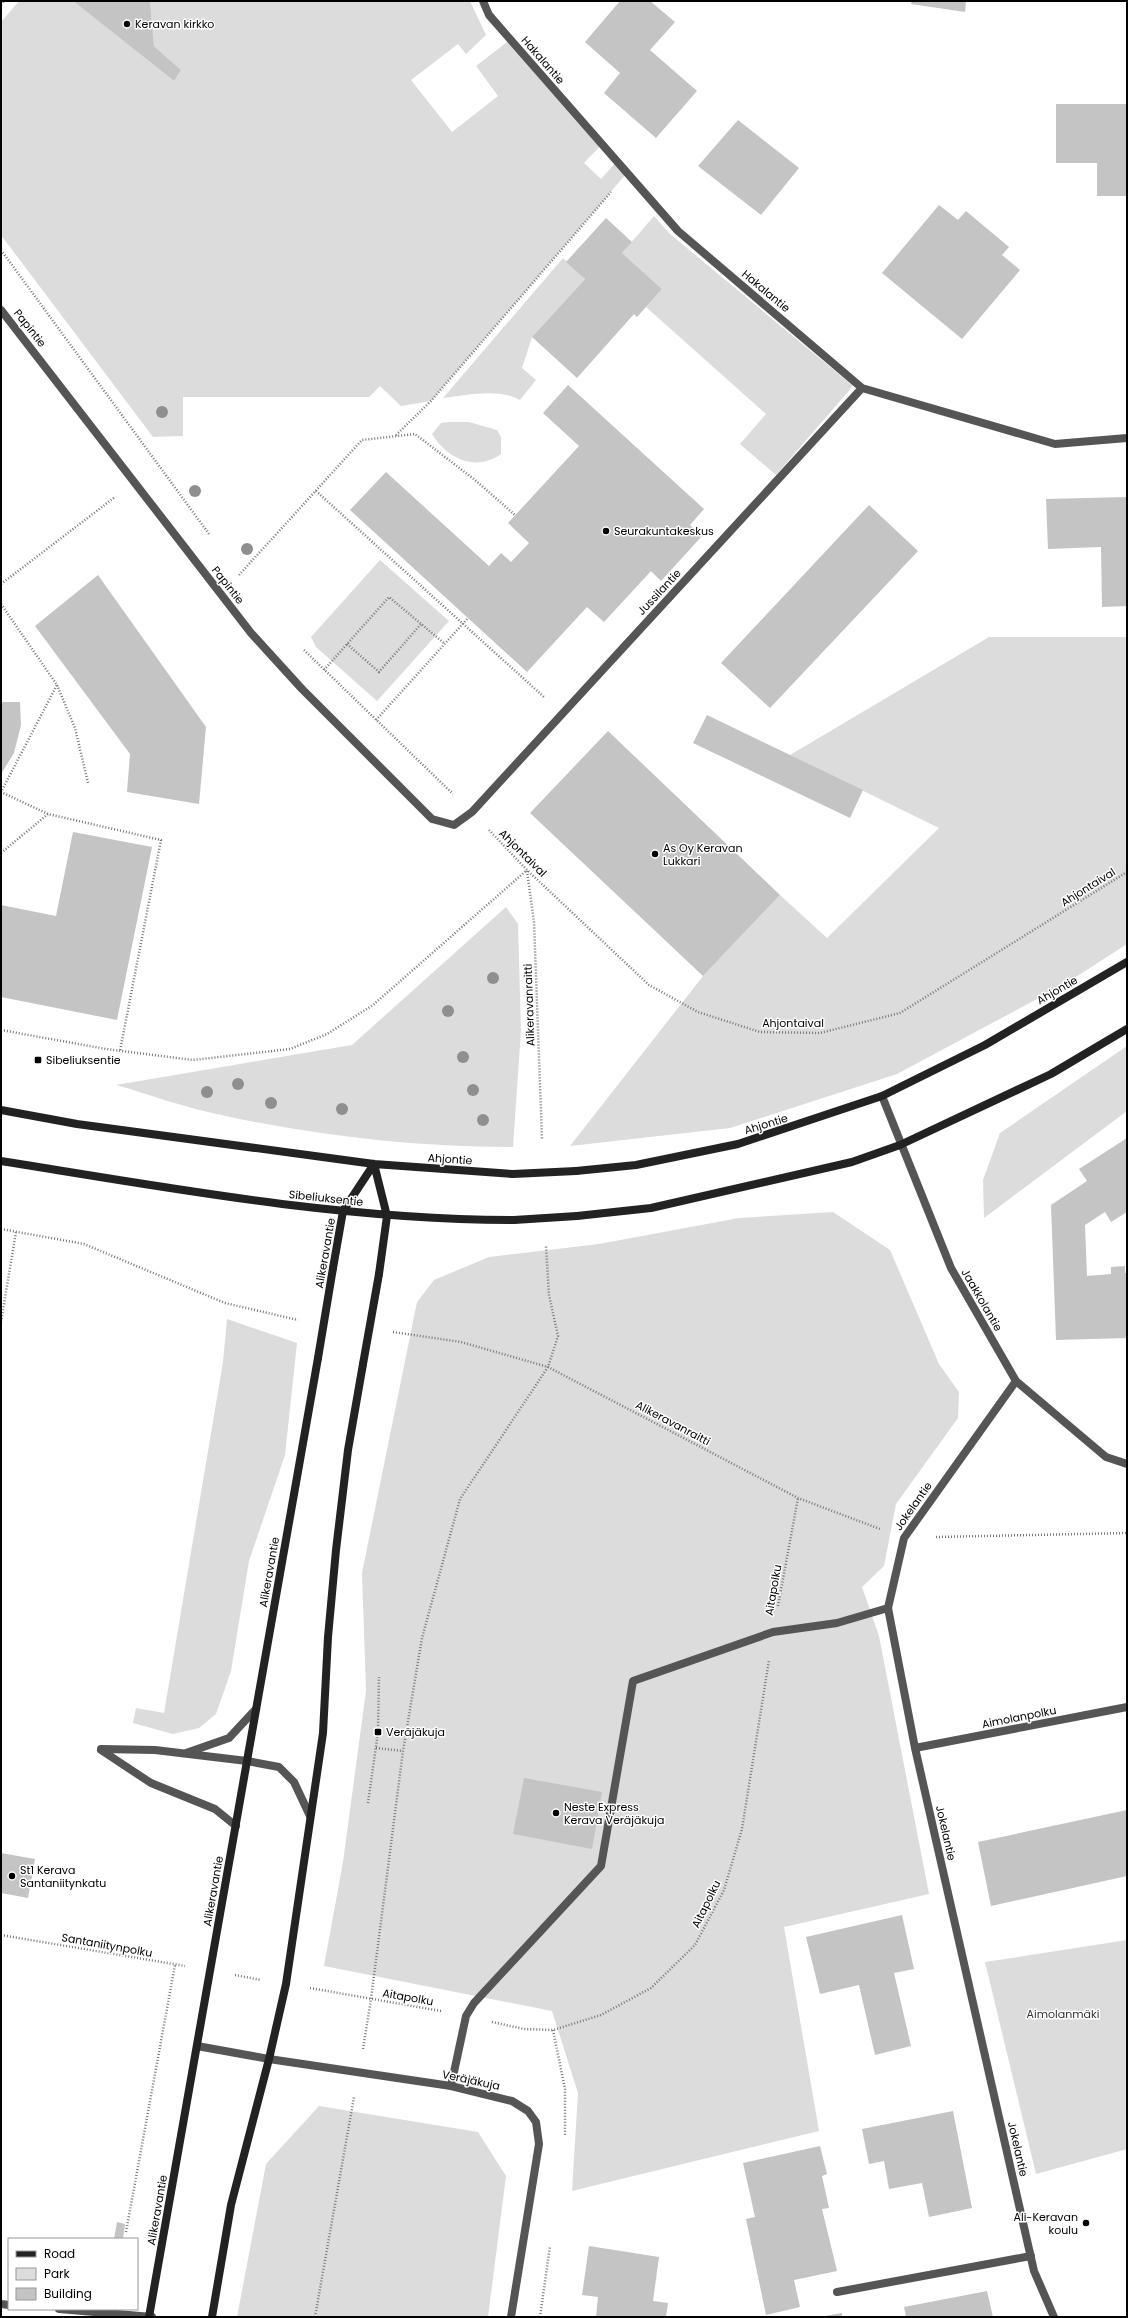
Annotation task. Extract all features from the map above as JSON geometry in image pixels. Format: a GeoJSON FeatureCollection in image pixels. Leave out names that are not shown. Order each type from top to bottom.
{"type":"FeatureCollection","features":[{"type":"Feature","properties":{"kind":"main road","name":"Ahjontie"},"geometry":{"type":"LineString","coordinates":[[374,1164],[513,1174],[576,1171],[636,1165],[738,1144],[882,1096],[985,1045],[1127,962]]}},
{"type":"Feature","properties":{"kind":"main road"},"geometry":{"type":"LineString","coordinates":[[387,1216],[448,1220],[514,1220],[577,1216],[651,1208],[705,1197],[852,1162],[900,1145],[1051,1074],[1127,1029]]}},
{"type":"Feature","properties":{"kind":"main road"},"geometry":{"type":"LineString","coordinates":[[1,1110],[77,1124],[374,1164],[387,1216],[379,1274],[348,1450],[328,1637],[323,1733],[286,1984],[270,2059],[231,2205],[212,2317]]}},
{"type":"Feature","properties":{"kind":"main road","name":"Sibeliuksentie"},"geometry":{"type":"LineString","coordinates":[[1,1161],[252,1201],[387,1216]]}},
{"type":"Feature","properties":{"kind":"main road","name":"Alikeravantie"},"geometry":{"type":"LineString","coordinates":[[150,2317],[343,1211],[374,1164]]}},
{"type":"Feature","properties":{"kind":"street","name":"Hakalantie"},"geometry":{"type":"LineString","coordinates":[[483,1],[489,14],[678,231],[862,388],[1055,444],[1127,438]]}},
{"type":"Feature","properties":{"kind":"street","name":"Papintie"},"geometry":{"type":"LineString","coordinates":[[1,310],[251,633],[302,689],[432,819],[454,825],[472,812]]}},
{"type":"Feature","properties":{"kind":"street","name":"Jussilantie"},"geometry":{"type":"LineString","coordinates":[[472,812],[862,388]]}},
{"type":"Feature","properties":{"kind":"street","name":"Jaakkolantie"},"geometry":{"type":"LineString","coordinates":[[882,1096],[900,1145],[950,1268],[1016,1381],[1106,1457],[1127,1464]]}},
{"type":"Feature","properties":{"kind":"street","name":"Jokelantie"},"geometry":{"type":"LineString","coordinates":[[1016,1381],[904,1538],[888,1608],[915,1748],[1030,2256],[1034,2271],[1054,2317]]}},
{"type":"Feature","properties":{"kind":"street"},"geometry":{"type":"LineString","coordinates":[[451,2086],[466,2016],[474,2003],[601,1866],[633,1681],[773,1632],[837,1623],[888,1608]]}},
{"type":"Feature","properties":{"kind":"street","name":"Aimolanpolku"},"geometry":{"type":"LineString","coordinates":[[915,1748],[1127,1707]]}},
{"type":"Feature","properties":{"kind":"street"},"geometry":{"type":"LineString","coordinates":[[184,1754],[229,1738],[256,1709]]}},
{"type":"Feature","properties":{"kind":"street"},"geometry":{"type":"LineString","coordinates":[[236,1826],[215,1809],[151,1783],[101,1749],[184,1754],[247,1761],[280,1767],[294,1782],[310,1816]]}},
{"type":"Feature","properties":{"kind":"street","name":"Veräjäkuja"},"geometry":{"type":"LineString","coordinates":[[197,2046],[270,2059],[451,2086],[512,2100],[528,2111],[536,2122],[539,2144],[511,2317]]}},
{"type":"Feature","properties":{"kind":"street"},"geometry":{"type":"LineString","coordinates":[[837,2292],[1030,2256]]}},
{"type":"Feature","properties":{"kind":"street"},"geometry":{"type":"LineString","coordinates":[[70,2310],[150,2317]]}},
{"type":"Feature","properties":{"kind":"path"},"geometry":{"type":"LineString","coordinates":[[1,5],[4,1]]}},
{"type":"Feature","properties":{"kind":"path"},"geometry":{"type":"LineString","coordinates":[[396,436],[431,401],[627,173]]}},
{"type":"Feature","properties":{"kind":"path"},"geometry":{"type":"LineString","coordinates":[[1,250],[211,536]]}},
{"type":"Feature","properties":{"kind":"path"},"geometry":{"type":"LineString","coordinates":[[239,575],[362,440],[415,434],[475,480],[515,515]]}},
{"type":"Feature","properties":{"kind":"path"},"geometry":{"type":"LineString","coordinates":[[1,584],[134,481]]}},
{"type":"Feature","properties":{"kind":"path"},"geometry":{"type":"LineString","coordinates":[[316,491],[462,624],[563,713]]}},
{"type":"Feature","properties":{"kind":"path"},"geometry":{"type":"LineString","coordinates":[[234,568],[243,580]]}},
{"type":"Feature","properties":{"kind":"path"},"geometry":{"type":"LineString","coordinates":[[324,670],[389,597],[445,644]]}},
{"type":"Feature","properties":{"kind":"path"},"geometry":{"type":"LineString","coordinates":[[1,604],[57,685],[75,728],[88,783]]}},
{"type":"Feature","properties":{"kind":"path"},"geometry":{"type":"LineString","coordinates":[[376,720],[468,618]]}},
{"type":"Feature","properties":{"kind":"path"},"geometry":{"type":"LineString","coordinates":[[347,644],[379,672],[421,624]]}},
{"type":"Feature","properties":{"kind":"path","name":"Ahjontaival"},"geometry":{"type":"LineString","coordinates":[[301,648],[472,812],[527,870],[649,986],[698,1012],[760,1032],[820,1033],[900,1013],[1127,872]]}},
{"type":"Feature","properties":{"kind":"path"},"geometry":{"type":"LineString","coordinates":[[57,685],[1,792],[48,814],[161,840],[120,1051]]}},
{"type":"Feature","properties":{"kind":"path"},"geometry":{"type":"LineString","coordinates":[[1,853],[48,814]]}},
{"type":"Feature","properties":{"kind":"path"},"geometry":{"type":"LineString","coordinates":[[1,1030],[120,1051],[193,1060],[290,1049],[327,1034],[373,1005],[527,870]]}},
{"type":"Feature","properties":{"kind":"path","name":"Alikeravanraitti"},"geometry":{"type":"LineString","coordinates":[[527,870],[534,922],[542,1139]]}},
{"type":"Feature","properties":{"kind":"path"},"geometry":{"type":"LineString","coordinates":[[1,1229],[84,1244],[225,1303],[298,1320]]}},
{"type":"Feature","properties":{"kind":"path"},"geometry":{"type":"LineString","coordinates":[[1,1322],[16,1232]]}},
{"type":"Feature","properties":{"kind":"path"},"geometry":{"type":"LineString","coordinates":[[315,2317],[371,1999],[403,1751],[422,1638],[460,1499],[548,1367],[558,1336],[550,1295],[546,1246]]}},
{"type":"Feature","properties":{"kind":"path","name":"Alikeravanraitti"},"geometry":{"type":"LineString","coordinates":[[393,1332],[461,1342],[548,1367],[798,1498],[904,1538]]}},
{"type":"Feature","properties":{"kind":"path","name":"Aitapolku"},"geometry":{"type":"LineString","coordinates":[[371,1999],[466,2016],[524,2030],[553,2030],[601,2015],[651,1988],[695,1945],[724,1890],[742,1829],[773,1632],[798,1498]]}},
{"type":"Feature","properties":{"kind":"path"},"geometry":{"type":"LineString","coordinates":[[904,1538],[1127,1533]]}},
{"type":"Feature","properties":{"kind":"path"},"geometry":{"type":"LineString","coordinates":[[368,1802],[378,1732],[378,1677]]}},
{"type":"Feature","properties":{"kind":"path"},"geometry":{"type":"LineString","coordinates":[[376,1748],[403,1751]]}},
{"type":"Feature","properties":{"kind":"path","name":"Santaniitynpolku"},"geometry":{"type":"LineString","coordinates":[[1,1935],[210,1971]]}},
{"type":"Feature","properties":{"kind":"path"},"geometry":{"type":"LineString","coordinates":[[126,2232],[175,1965]]}},
{"type":"Feature","properties":{"kind":"green space"},"geometry":{"type":"Polygon","coordinates":[[[19,1],[73,1],[174,81],[181,70],[154,46],[150,1],[470,1],[486,35],[466,54],[458,44],[411,80],[452,132],[498,96],[476,66],[511,39],[602,144],[584,163],[601,179],[617,161],[627,173],[431,401],[401,406],[380,386],[369,397],[183,397],[183,436],[153,437],[1,235],[1,22],[19,1]]]}},
{"type":"Feature","properties":{"kind":"green space"},"geometry":{"type":"Polygon","coordinates":[[[654,216],[670,234],[853,386],[776,475],[740,444],[766,414],[646,307],[662,289],[622,253],[654,216]]]}},
{"type":"Feature","properties":{"kind":"green space"},"geometry":{"type":"Polygon","coordinates":[[[563,258],[585,279],[532,337],[522,368],[536,380],[520,400],[512,396],[493,393],[443,398],[563,258]]]}},
{"type":"Feature","properties":{"kind":"green space"},"geometry":{"type":"Polygon","coordinates":[[[469,422],[497,430],[501,437],[501,454],[482,462],[472,462],[454,456],[438,443],[432,434],[441,423],[469,422]]]}},
{"type":"Feature","properties":{"kind":"green space"},"geometry":{"type":"Polygon","coordinates":[[[380,560],[449,621],[377,701],[316,647],[311,637],[380,560]]]}},
{"type":"Feature","properties":{"kind":"green space"},"geometry":{"type":"Polygon","coordinates":[[[989,637],[1127,637],[1127,944],[1065,984],[897,1074],[730,1128],[570,1146],[703,976],[780,895],[827,938],[939,828],[790,755],[989,637]]]}},
{"type":"Feature","properties":{"kind":"green space"},"geometry":{"type":"Polygon","coordinates":[[[506,907],[518,924],[521,1030],[513,1147],[440,1145],[403,1142],[367,1139],[293,1129],[208,1112],[116,1085],[352,1045],[506,907]]]}},
{"type":"Feature","properties":{"kind":"green space"},"geometry":{"type":"Polygon","coordinates":[[[1127,1046],[1127,1111],[984,1218],[983,1180],[1000,1133],[1127,1046]]]}},
{"type":"Feature","properties":{"kind":"green space"},"geometry":{"type":"Polygon","coordinates":[[[833,1212],[890,1250],[939,1364],[959,1392],[958,1418],[896,1504],[884,1566],[862,1587],[879,1636],[929,1894],[784,1927],[819,2131],[572,2191],[578,2093],[552,2011],[324,1966],[343,1862],[366,1691],[362,1573],[417,1302],[434,1280],[489,1257],[599,1244],[739,1218],[833,1212]]]}},
{"type":"Feature","properties":{"kind":"green space"},"geometry":{"type":"Polygon","coordinates":[[[227,1319],[297,1343],[285,1455],[249,1561],[231,1671],[216,1714],[199,1728],[173,1734],[133,1723],[136,1708],[164,1713],[223,1362],[227,1319]]]}},
{"type":"Feature","properties":{"kind":"green space","name":"Aimolanmäki"},"geometry":{"type":"Polygon","coordinates":[[[1127,1940],[1127,2149],[1036,2174],[985,1962],[1127,1940]]]}},
{"type":"Feature","properties":{"kind":"green space"},"geometry":{"type":"Polygon","coordinates":[[[319,2106],[478,2132],[506,2176],[488,2317],[237,2317],[266,2164],[319,2106]]]}},
{"type":"Feature","properties":{"kind":"building","name":"Keravan kirkko"},"geometry":{"type":"Polygon","coordinates":[[[73,1],[150,1],[154,46],[181,70],[174,81],[73,1]]]}},
{"type":"Feature","properties":{"kind":"building"},"geometry":{"type":"Polygon","coordinates":[[[620,1],[650,1],[675,22],[650,50],[697,91],[656,138],[604,93],[620,73],[585,42],[620,1]]]}},
{"type":"Feature","properties":{"kind":"building"},"geometry":{"type":"Polygon","coordinates":[[[912,1],[966,1],[965,12],[911,4],[912,1]]]}},
{"type":"Feature","properties":{"kind":"building"},"geometry":{"type":"Polygon","coordinates":[[[1056,104],[1127,104],[1127,196],[1097,196],[1097,163],[1056,163],[1056,104]]]}},
{"type":"Feature","properties":{"kind":"building"},"geometry":{"type":"Polygon","coordinates":[[[738,120],[799,168],[761,215],[698,166],[738,120]]]}},
{"type":"Feature","properties":{"kind":"building"},"geometry":{"type":"Polygon","coordinates":[[[939,205],[958,220],[966,211],[1009,247],[1002,255],[1020,270],[962,339],[882,273],[939,205]]]}},
{"type":"Feature","properties":{"kind":"building"},"geometry":{"type":"Polygon","coordinates":[[[606,218],[632,242],[622,253],[662,289],[637,317],[634,314],[577,378],[532,337],[585,279],[566,262],[606,218]]]}},
{"type":"Feature","properties":{"kind":"building","name":"Seurakuntakeskus"},"geometry":{"type":"Polygon","coordinates":[[[568,385],[704,509],[690,525],[702,536],[661,581],[651,571],[604,622],[587,607],[527,672],[350,510],[386,472],[489,566],[501,553],[511,562],[529,543],[508,523],[579,446],[543,413],[568,385]]]}},
{"type":"Feature","properties":{"kind":"building"},"geometry":{"type":"Polygon","coordinates":[[[1127,497],[1127,606],[1102,607],[1101,547],[1048,549],[1046,499],[1127,497]]]}},
{"type":"Feature","properties":{"kind":"building"},"geometry":{"type":"Polygon","coordinates":[[[869,505],[918,551],[770,708],[721,663],[869,505]]]}},
{"type":"Feature","properties":{"kind":"building"},"geometry":{"type":"Polygon","coordinates":[[[98,575],[206,727],[199,804],[127,792],[130,754],[35,626],[98,575]]]}},
{"type":"Feature","properties":{"kind":"building"},"geometry":{"type":"Polygon","coordinates":[[[1,702],[20,702],[21,725],[14,753],[1,774],[1,702]]]}},
{"type":"Feature","properties":{"kind":"building"},"geometry":{"type":"Polygon","coordinates":[[[707,715],[863,790],[850,818],[693,743],[707,715]]]}},
{"type":"Feature","properties":{"kind":"building","name":"As Oy Keravan Lukkari"},"geometry":{"type":"Polygon","coordinates":[[[608,731],[780,895],[703,976],[530,813],[608,731]]]}},
{"type":"Feature","properties":{"kind":"building"},"geometry":{"type":"Polygon","coordinates":[[[73,832],[152,847],[117,1020],[1,997],[1,905],[56,916],[73,832]]]}},
{"type":"Feature","properties":{"kind":"building"},"geometry":{"type":"Polygon","coordinates":[[[1127,1138],[1127,1212],[1111,1222],[1105,1212],[1085,1225],[1087,1276],[1111,1274],[1111,1267],[1125,1266],[1125,1273],[1127,1273],[1127,1338],[1056,1340],[1051,1205],[1087,1181],[1079,1169],[1127,1138]]]}},
{"type":"Feature","properties":{"kind":"building"},"geometry":{"type":"Polygon","coordinates":[[[524,1778],[602,1792],[592,1849],[513,1834],[524,1778]]]}},
{"type":"Feature","properties":{"kind":"building"},"geometry":{"type":"Polygon","coordinates":[[[1127,1810],[1127,1876],[991,1906],[978,1842],[1127,1810]]]}},
{"type":"Feature","properties":{"kind":"building"},"geometry":{"type":"Polygon","coordinates":[[[1,1853],[35,1859],[28,1898],[1,1893],[1,1853]]]}},
{"type":"Feature","properties":{"kind":"building"},"geometry":{"type":"Polygon","coordinates":[[[902,1915],[914,1969],[894,1973],[911,2046],[875,2055],[859,1985],[820,1994],[806,1937],[902,1915]]]}},
{"type":"Feature","properties":{"kind":"building"},"geometry":{"type":"Polygon","coordinates":[[[953,2111],[972,2208],[929,2217],[922,2183],[889,2189],[884,2161],[869,2164],[862,2129],[953,2111]]]}},
{"type":"Feature","properties":{"kind":"building"},"geometry":{"type":"Polygon","coordinates":[[[820,2146],[827,2174],[822,2176],[829,2208],[822,2209],[837,2271],[794,2280],[800,2307],[766,2315],[746,2219],[755,2217],[743,2163],[820,2146]]]}},
{"type":"Feature","properties":{"kind":"building"},"geometry":{"type":"Polygon","coordinates":[[[117,2222],[125,2224],[123,2238],[114,2238],[117,2222]]]}},
{"type":"Feature","properties":{"kind":"building"},"geometry":{"type":"Polygon","coordinates":[[[589,2246],[659,2257],[653,2301],[668,2303],[666,2317],[596,2317],[598,2297],[582,2295],[589,2246]]]}},
{"type":"Feature","properties":{"kind":"building"},"geometry":{"type":"Polygon","coordinates":[[[987,2291],[993,2317],[906,2317],[904,2307],[987,2291]]]}},
{"type":"Feature","properties":{"kind":"building"},"geometry":{"type":"Polygon","coordinates":[[[842,2313],[842,2317],[825,2317],[825,2316],[842,2313]]]}},
{"type":"Feature","properties":{"kind":"place","name":"Keravan kirkko"},"geometry":{"type":"Point","coordinates":[127,24]}},
{"type":"Feature","properties":{"kind":"place","name":"Seurakuntakeskus"},"geometry":{"type":"Point","coordinates":[606,531]}},
{"type":"Feature","properties":{"kind":"place","name":"As Oy Keravan Lukkari"},"geometry":{"type":"Point","coordinates":[655,854]}},
{"type":"Feature","properties":{"kind":"place","name":"Sibeliuksentie"},"geometry":{"type":"Point","coordinates":[38,1060]}},
{"type":"Feature","properties":{"kind":"place","name":"Veräjäkuja"},"geometry":{"type":"Point","coordinates":[378,1732]}},
{"type":"Feature","properties":{"kind":"place","name":"Neste Express Kerava Veräjäkuja"},"geometry":{"type":"Point","coordinates":[556,1813]}},
{"type":"Feature","properties":{"kind":"place","name":"St1 Kerava Santaniitynkatu"},"geometry":{"type":"Point","coordinates":[12,1876]}},
{"type":"Feature","properties":{"kind":"place","name":"Ali-Keravan koulu"},"geometry":{"type":"Point","coordinates":[1086,2223]}}]}
